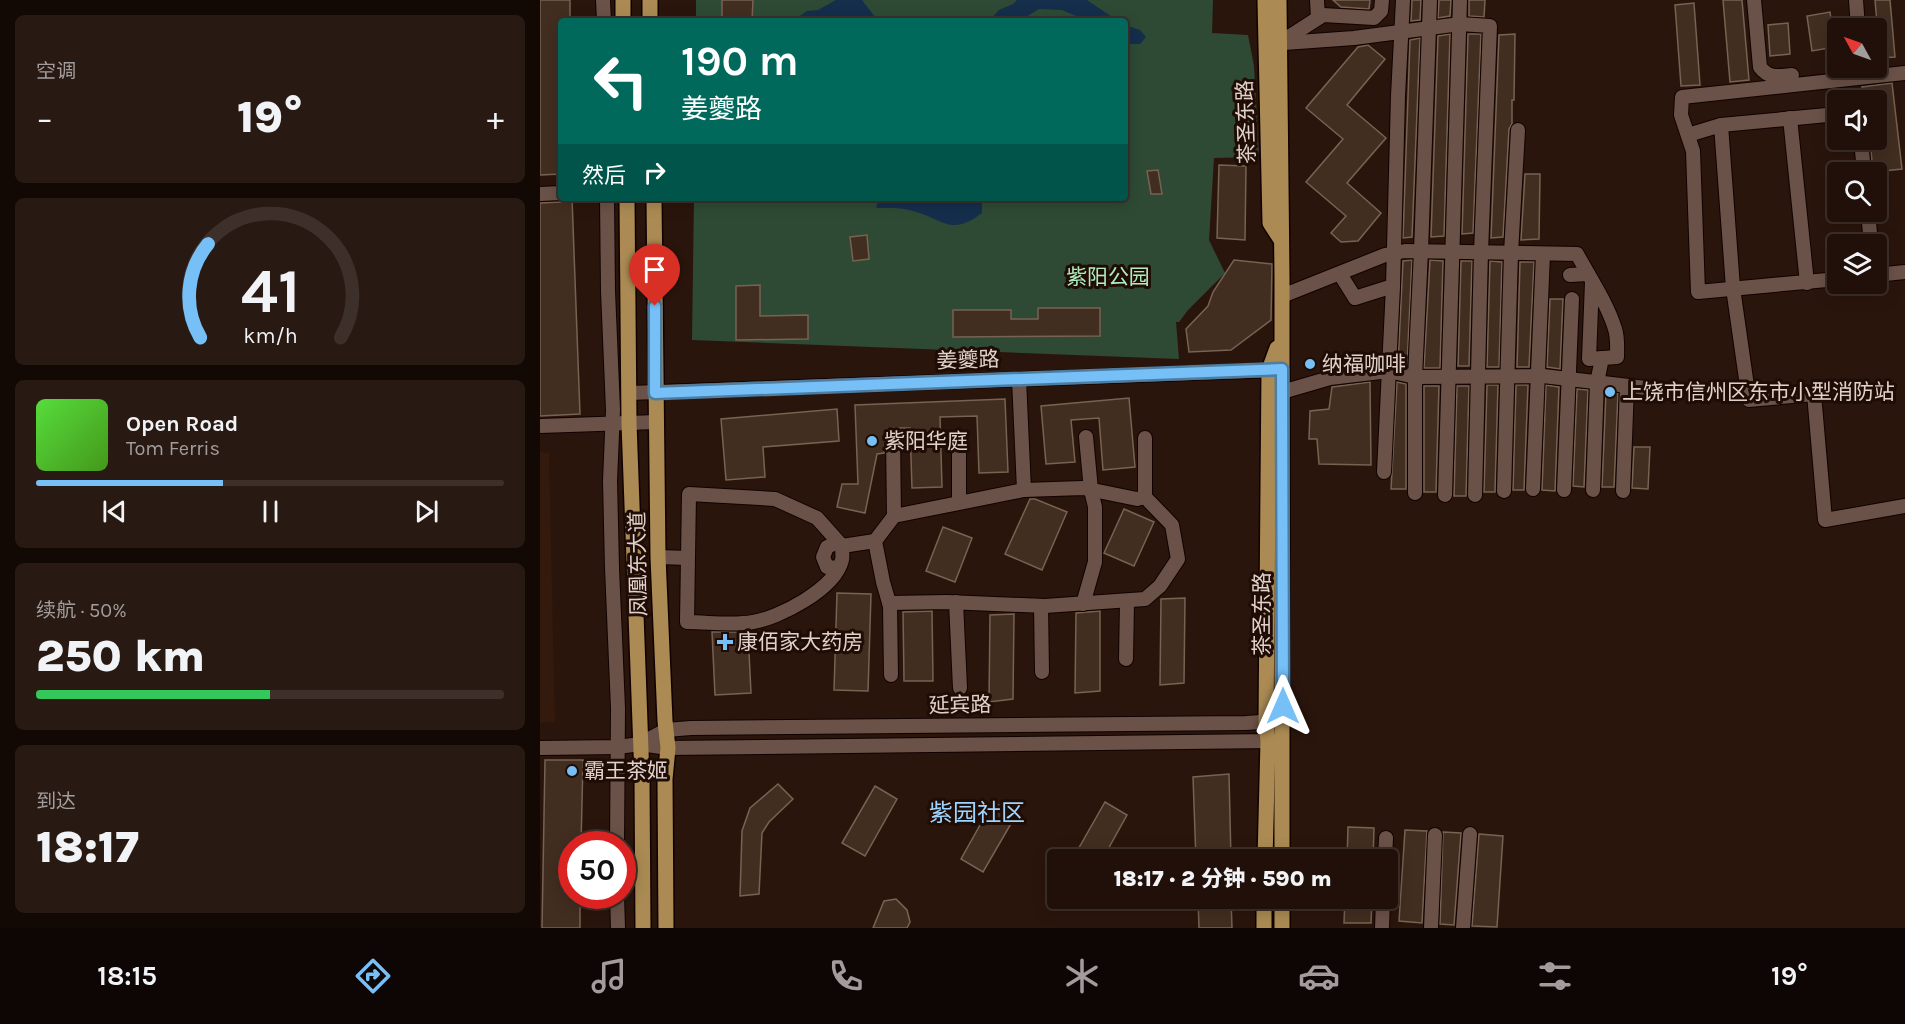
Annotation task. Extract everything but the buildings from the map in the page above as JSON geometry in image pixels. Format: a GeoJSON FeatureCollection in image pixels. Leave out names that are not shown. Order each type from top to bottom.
{"type":"FeatureCollection","features":[{"type":"Feature","properties":{"kind":"main road"},"geometry":{"type":"LineString","coordinates":[[623,0],[623,18]]}},
{"type":"Feature","properties":{"kind":"main road"},"geometry":{"type":"LineString","coordinates":[[650,0],[650,18]]}},
{"type":"Feature","properties":{"kind":"main road","name":"茶圣东路"},"geometry":{"type":"LineString","coordinates":[[1264,0],[1272,44],[1282,297],[1282,335],[1275,370],[1266,723],[1275,741],[1281,849]]}},
{"type":"Feature","properties":{"kind":"main road","name":"茶圣东路"},"geometry":{"type":"LineString","coordinates":[[1272,44],[1279,0]]}},
{"type":"Feature","properties":{"kind":"main road","name":"凤凰东大道"},"geometry":{"type":"LineString","coordinates":[[627,201],[629,423],[642,778],[643,928]]}},
{"type":"Feature","properties":{"kind":"main road","name":"凤凰东大道"},"geometry":{"type":"LineString","coordinates":[[654,201],[658,557],[668,748],[665,791],[666,928]]}},
{"type":"Feature","properties":{"kind":"main road","name":"茶圣东路"},"geometry":{"type":"LineString","coordinates":[[1266,849],[1275,741],[1283,720],[1282,392],[1275,370]]}},
{"type":"Feature","properties":{"kind":"main road"},"geometry":{"type":"LineString","coordinates":[[1264,909],[1264,928]]}},
{"type":"Feature","properties":{"kind":"main road"},"geometry":{"type":"LineString","coordinates":[[1282,909],[1282,928]]}},
{"type":"Feature","properties":{"kind":"street"},"geometry":{"type":"LineString","coordinates":[[603,0],[604,18]]}},
{"type":"Feature","properties":{"kind":"street"},"geometry":{"type":"LineString","coordinates":[[1317,0],[1318,18]]}},
{"type":"Feature","properties":{"kind":"street"},"geometry":{"type":"LineString","coordinates":[[1272,44],[1323,15],[1374,18],[1381,11],[1382,0]]}},
{"type":"Feature","properties":{"kind":"street"},"geometry":{"type":"LineString","coordinates":[[1384,472],[1403,0]]}},
{"type":"Feature","properties":{"kind":"street"},"geometry":{"type":"LineString","coordinates":[[1414,493],[1415,377],[1430,0]]}},
{"type":"Feature","properties":{"kind":"street"},"geometry":{"type":"LineString","coordinates":[[1445,495],[1460,0]]}},
{"type":"Feature","properties":{"kind":"street"},"geometry":{"type":"LineString","coordinates":[[1754,0],[1760,67],[1765,74],[1773,76],[1827,71]]}},
{"type":"Feature","properties":{"kind":"street"},"geometry":{"type":"LineString","coordinates":[[1856,0],[1857,18]]}},
{"type":"Feature","properties":{"kind":"street"},"geometry":{"type":"LineString","coordinates":[[1272,44],[1354,39],[1460,24],[1490,26],[1475,495]]}},
{"type":"Feature","properties":{"kind":"street"},"geometry":{"type":"LineString","coordinates":[[1887,67],[1905,66]]}},
{"type":"Feature","properties":{"kind":"street"},"geometry":{"type":"LineString","coordinates":[[1827,280],[1698,292],[1693,151],[1681,115],[1682,97],[1905,73]]}},
{"type":"Feature","properties":{"kind":"street"},"geometry":{"type":"LineString","coordinates":[[1688,135],[1720,125],[1827,115]]}},
{"type":"Feature","properties":{"kind":"street"},"geometry":{"type":"LineString","coordinates":[[1790,118],[1807,283]]}},
{"type":"Feature","properties":{"kind":"street"},"geometry":{"type":"LineString","coordinates":[[1720,125],[1734,288],[1749,400],[1814,394],[1825,520],[1905,506]]}},
{"type":"Feature","properties":{"kind":"street"},"geometry":{"type":"LineString","coordinates":[[1504,491],[1518,130]]}},
{"type":"Feature","properties":{"kind":"street"},"geometry":{"type":"LineString","coordinates":[[540,194],[558,193]]}},
{"type":"Feature","properties":{"kind":"street"},"geometry":{"type":"LineString","coordinates":[[607,201],[612,424],[610,481],[615,676],[618,708],[617,831]]}},
{"type":"Feature","properties":{"kind":"street"},"geometry":{"type":"LineString","coordinates":[[1282,297],[1405,250],[1577,254],[1590,278],[1611,317],[1616,332],[1617,357],[1589,359],[1590,278]]}},
{"type":"Feature","properties":{"kind":"street"},"geometry":{"type":"LineString","coordinates":[[1533,489],[1544,254]]}},
{"type":"Feature","properties":{"kind":"street"},"geometry":{"type":"LineString","coordinates":[[1887,273],[1905,272]]}},
{"type":"Feature","properties":{"kind":"street"},"geometry":{"type":"LineString","coordinates":[[1340,274],[1355,298],[1393,286]]}},
{"type":"Feature","properties":{"kind":"street"},"geometry":{"type":"LineString","coordinates":[[1570,275],[1590,278]]}},
{"type":"Feature","properties":{"kind":"street"},"geometry":{"type":"LineString","coordinates":[[1564,490],[1572,299]]}},
{"type":"Feature","properties":{"kind":"street"},"geometry":{"type":"LineString","coordinates":[[1593,490],[1597,383],[1602,358]]}},
{"type":"Feature","properties":{"kind":"street","name":"姜夔路"},"geometry":{"type":"LineString","coordinates":[[629,393],[1275,370]]}},
{"type":"Feature","properties":{"kind":"street"},"geometry":{"type":"LineString","coordinates":[[1282,392],[1329,378],[1389,371],[1415,377],[1538,376],[1647,388]]}},
{"type":"Feature","properties":{"kind":"street"},"geometry":{"type":"LineString","coordinates":[[1018,379],[1024,490]]}},
{"type":"Feature","properties":{"kind":"street"},"geometry":{"type":"LineString","coordinates":[[1623,490],[1627,386]]}},
{"type":"Feature","properties":{"kind":"street"},"geometry":{"type":"LineString","coordinates":[[540,426],[657,422]]}},
{"type":"Feature","properties":{"kind":"street"},"geometry":{"type":"LineString","coordinates":[[840,544],[875,541],[894,516],[893,437]]}},
{"type":"Feature","properties":{"kind":"street"},"geometry":{"type":"LineString","coordinates":[[1083,604],[1095,562],[1095,507],[1086,437]]}},
{"type":"Feature","properties":{"kind":"street"},"geometry":{"type":"LineString","coordinates":[[889,603],[956,602],[1041,606],[1144,600],[1160,586],[1178,559],[1172,525],[1145,498],[1145,438]]}},
{"type":"Feature","properties":{"kind":"street"},"geometry":{"type":"LineString","coordinates":[[959,440],[959,502]]}},
{"type":"Feature","properties":{"kind":"street"},"geometry":{"type":"LineString","coordinates":[[894,516],[1024,490],[1083,488],[1137,499],[1145,498]]}},
{"type":"Feature","properties":{"kind":"street"},"geometry":{"type":"LineString","coordinates":[[689,494],[775,499],[817,519],[840,544],[842,561],[832,578],[804,602],[773,618],[750,623],[687,622],[689,494]]}},
{"type":"Feature","properties":{"kind":"street"},"geometry":{"type":"LineString","coordinates":[[875,541],[889,603],[891,675]]}},
{"type":"Feature","properties":{"kind":"street"},"geometry":{"type":"LineString","coordinates":[[658,557],[688,558]]}},
{"type":"Feature","properties":{"kind":"street"},"geometry":{"type":"LineString","coordinates":[[956,602],[960,688]]}},
{"type":"Feature","properties":{"kind":"street"},"geometry":{"type":"LineString","coordinates":[[1126,659],[1127,602]]}},
{"type":"Feature","properties":{"kind":"street"},"geometry":{"type":"LineString","coordinates":[[1041,606],[1042,672]]}},
{"type":"Feature","properties":{"kind":"street","name":"延宾路"},"geometry":{"type":"LineString","coordinates":[[640,744],[666,730],[691,728],[1266,723],[1283,720]]}},
{"type":"Feature","properties":{"kind":"street","name":"延宾路"},"geometry":{"type":"LineString","coordinates":[[540,748],[618,747],[640,744],[668,748],[1275,741]]}},
{"type":"Feature","properties":{"kind":"street"},"geometry":{"type":"LineString","coordinates":[[1463,928],[1470,834]]}},
{"type":"Feature","properties":{"kind":"street"},"geometry":{"type":"LineString","coordinates":[[1431,928],[1436,835]]}},
{"type":"Feature","properties":{"kind":"street"},"geometry":{"type":"LineString","coordinates":[[1386,838],[1386,849]]}},
{"type":"Feature","properties":{"kind":"street"},"geometry":{"type":"LineString","coordinates":[[617,909],[618,928]]}},
{"type":"Feature","properties":{"kind":"street"},"geometry":{"type":"LineString","coordinates":[[1382,928],[1383,909]]}},
{"type":"Feature","properties":{"kind":"shaded area"},"geometry":{"type":"Polygon","coordinates":[[[540,452],[549,453],[555,722],[540,723],[540,452]]]}},
{"type":"Feature","properties":{"kind":"green space","name":"紫阳公园"},"geometry":{"type":"Polygon","coordinates":[[[696,0],[1213,0],[1212,33],[1248,35],[1254,66],[1259,157],[1214,158],[1209,240],[1225,273],[1179,322],[1176,322],[1179,359],[692,340],[694,201],[1128,201],[1128,18],[696,18],[696,0]]]}},
{"type":"Feature","properties":{"kind":"water"},"geometry":{"type":"Polygon","coordinates":[[[836,0],[862,0],[876,18],[796,18],[807,11],[818,10],[836,0]]]}},
{"type":"Feature","properties":{"kind":"water"},"geometry":{"type":"Polygon","coordinates":[[[1017,0],[1087,0],[1114,18],[1081,18],[1062,10],[1039,9],[1024,18],[992,18],[999,10],[1017,0]]]}},
{"type":"Feature","properties":{"kind":"water"},"geometry":{"type":"Polygon","coordinates":[[[1128,26],[1140,30],[1146,37],[1140,44],[1128,44],[1128,26]]]}},
{"type":"Feature","properties":{"kind":"water"},"geometry":{"type":"Polygon","coordinates":[[[878,201],[982,201],[982,213],[962,224],[954,225],[909,210],[876,208],[878,201]]]}},
{"type":"Feature","properties":{"kind":"place","name":"纳福咖啡"},"geometry":{"type":"Point","coordinates":[1310,364]}},
{"type":"Feature","properties":{"kind":"place","name":"上饶市信州区东市小型消防站"},"geometry":{"type":"Point","coordinates":[1610,392]}},
{"type":"Feature","properties":{"kind":"place","name":"紫阳华庭"},"geometry":{"type":"Point","coordinates":[872,441]}},
{"type":"Feature","properties":{"kind":"place","name":"康佰家大药房"},"geometry":{"type":"Point","coordinates":[725,642]}},
{"type":"Feature","properties":{"kind":"place","name":"霸王茶姬"},"geometry":{"type":"Point","coordinates":[572,771]}},
{"type":"Feature","properties":{"kind":"district","name":"紫园社区"},"geometry":{"type":"Point","coordinates":[977,813]}},
{"type":"Feature","properties":{"kind":"route"},"geometry":{"type":"LineString","coordinates":[[655,306],[655,393],[1282,369],[1283,706]]}}]}
